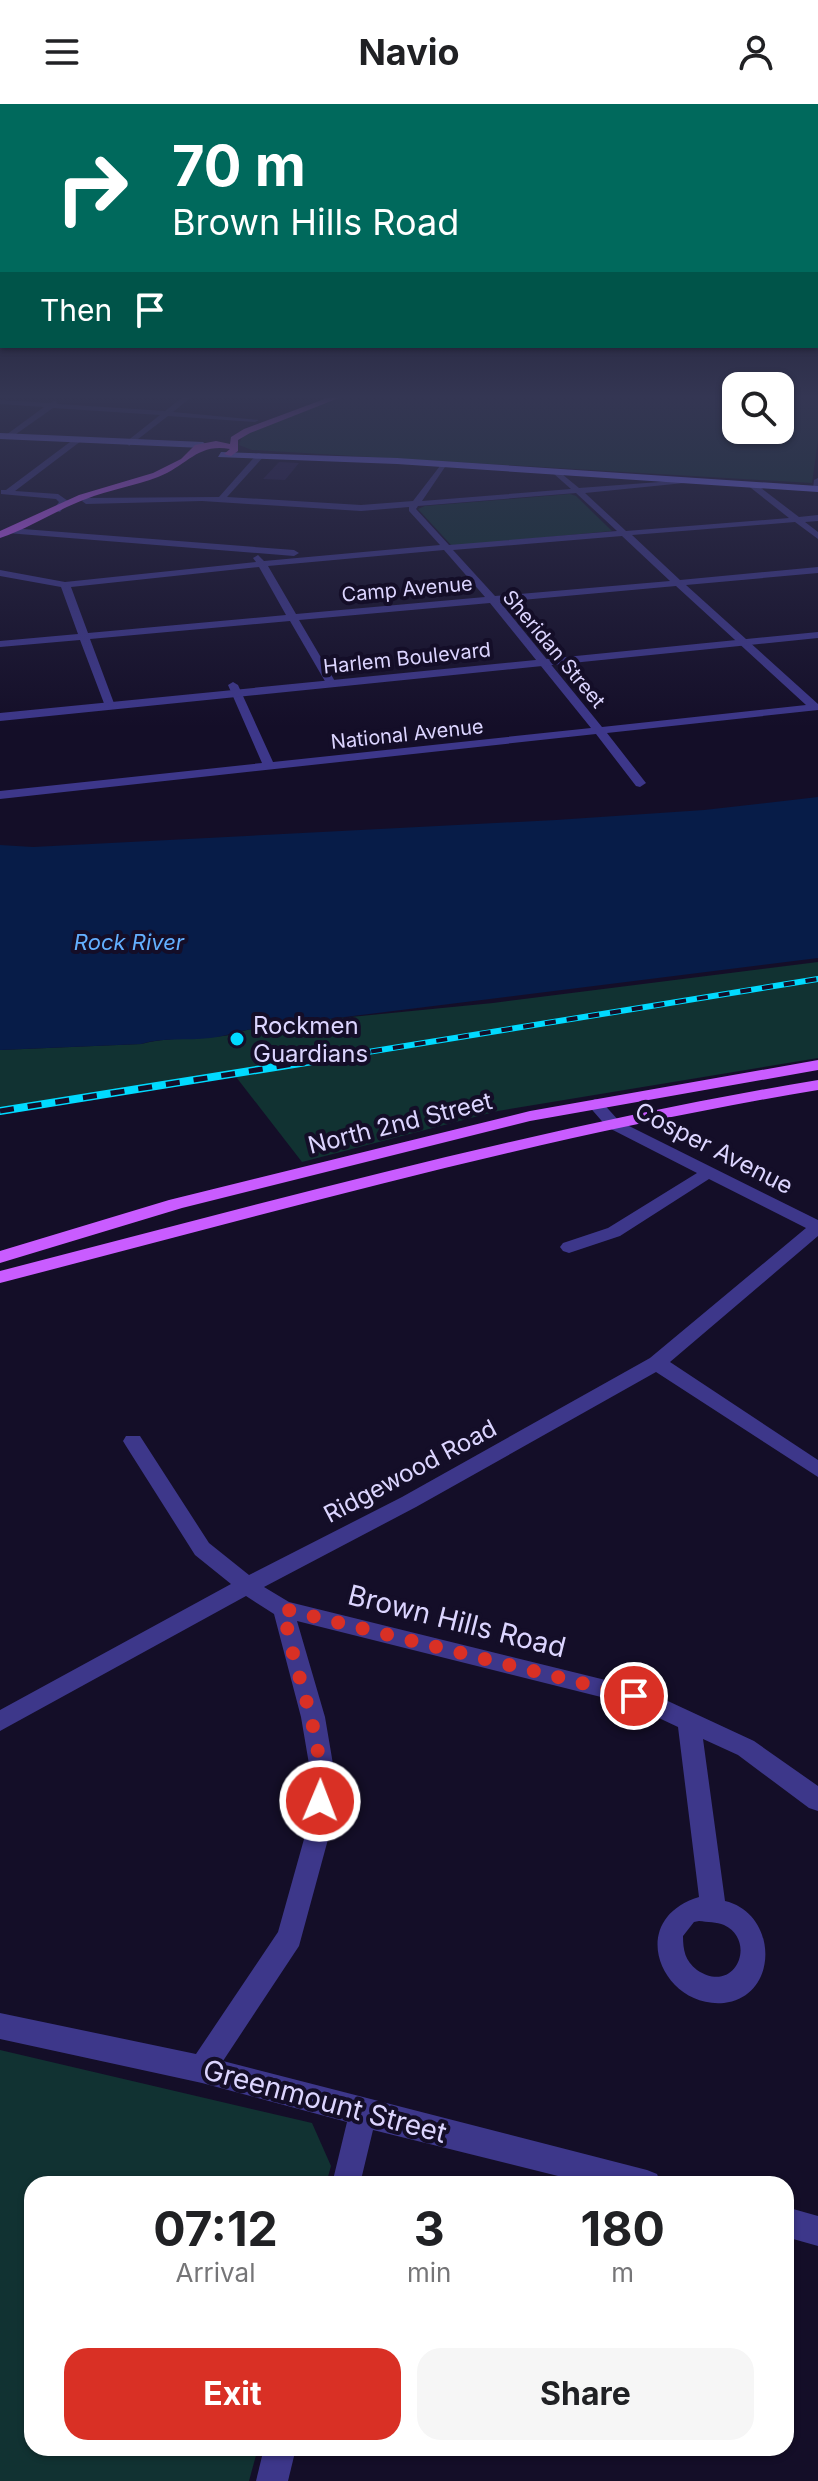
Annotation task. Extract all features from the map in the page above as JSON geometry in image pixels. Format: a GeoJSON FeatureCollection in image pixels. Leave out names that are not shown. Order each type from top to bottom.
{"type":"FeatureCollection","features":[{"type":"Feature","properties":{"kind":"main road"},"geometry":{"type":"LineString","coordinates":[[5,533],[69,505]]}},
{"type":"Feature","properties":{"kind":"main road","name":"North 2nd Street"},"geometry":{"type":"LineString","coordinates":[[0,1257],[176,1204],[530,1116],[818,1065]]}},
{"type":"Feature","properties":{"kind":"main road","name":"North 2nd Street"},"geometry":{"type":"LineString","coordinates":[[0,1277],[267,1206],[613,1124],[686,1107],[818,1085]]}},
{"type":"Feature","properties":{"kind":"street"},"geometry":{"type":"LineString","coordinates":[[57,510],[62,505]]}},
{"type":"Feature","properties":{"kind":"street"},"geometry":{"type":"LineString","coordinates":[[309,505],[354,508],[412,505]]}},
{"type":"Feature","properties":{"kind":"street","name":"Sheridan Street"},"geometry":{"type":"LineString","coordinates":[[412,505],[425,525],[449,548],[542,659],[640,783]]}},
{"type":"Feature","properties":{"kind":"street"},"geometry":{"type":"LineString","coordinates":[[593,505],[816,707]]}},
{"type":"Feature","properties":{"kind":"street"},"geometry":{"type":"LineString","coordinates":[[777,505],[818,536]]}},
{"type":"Feature","properties":{"kind":"street"},"geometry":{"type":"LineString","coordinates":[[0,573],[65,585],[340,556],[818,518]]}},
{"type":"Feature","properties":{"kind":"street"},"geometry":{"type":"LineString","coordinates":[[5,533],[340,556]]}},
{"type":"Feature","properties":{"kind":"street"},"geometry":{"type":"LineString","coordinates":[[255,550],[328,680]]}},
{"type":"Feature","properties":{"kind":"street","name":"Camp Avenue"},"geometry":{"type":"LineString","coordinates":[[0,644],[818,570]]}},
{"type":"Feature","properties":{"kind":"street"},"geometry":{"type":"LineString","coordinates":[[65,585],[109,702]]}},
{"type":"Feature","properties":{"kind":"street","name":"Harlem Boulevard"},"geometry":{"type":"LineString","coordinates":[[0,717],[109,702],[742,639],[818,628]]}},
{"type":"Feature","properties":{"kind":"street","name":"Harlem Boulevard"},"geometry":{"type":"LineString","coordinates":[[742,639],[818,635]]}},
{"type":"Feature","properties":{"kind":"street"},"geometry":{"type":"LineString","coordinates":[[235,689],[269,767]]}},
{"type":"Feature","properties":{"kind":"street","name":"Harlem Boulevard"},"geometry":{"type":"LineString","coordinates":[[0,708],[109,702]]}},
{"type":"Feature","properties":{"kind":"street","name":"National Avenue"},"geometry":{"type":"LineString","coordinates":[[0,795],[816,707]]}},
{"type":"Feature","properties":{"kind":"street","name":"Cosper Avenue"},"geometry":{"type":"LineString","coordinates":[[595,1104],[613,1124],[818,1227]]}},
{"type":"Feature","properties":{"kind":"street"},"geometry":{"type":"LineString","coordinates":[[569,1247],[614,1232],[709,1172]]}},
{"type":"Feature","properties":{"kind":"street","name":"Ridgewood Road"},"geometry":{"type":"LineString","coordinates":[[0,1721],[248,1585],[409,1502],[657,1363],[818,1227]]}},
{"type":"Feature","properties":{"kind":"street"},"geometry":{"type":"LineString","coordinates":[[657,1363],[818,1470]]}},
{"type":"Feature","properties":{"kind":"street","name":"Brown Hills Road"},"geometry":{"type":"LineString","coordinates":[[133,1441],[202,1549],[264,1599],[284,1609],[634,1696],[746,1748],[818,1800]]}},
{"type":"Feature","properties":{"kind":"street"},"geometry":{"type":"LineString","coordinates":[[202,2069],[290,1937],[318,1832],[322,1770],[313,1717],[284,1609]]}},
{"type":"Feature","properties":{"kind":"street"},"geometry":{"type":"LineString","coordinates":[[689,1722],[713,1909]]}},
{"type":"Feature","properties":{"kind":"street","name":"Greenmount Street"},"geometry":{"type":"LineString","coordinates":[[0,2026],[202,2069],[615,2176]]}},
{"type":"Feature","properties":{"kind":"street"},"geometry":{"type":"LineString","coordinates":[[348,2176],[363,2113]]}},
{"type":"Feature","properties":{"kind":"street"},"geometry":{"type":"LineString","coordinates":[[794,2224],[818,2231]]}},
{"type":"Feature","properties":{"kind":"street"},"geometry":{"type":"LineString","coordinates":[[272,2481],[278,2456]]}},
{"type":"Feature","properties":{"kind":"green space"},"geometry":{"type":"Polygon","coordinates":[[[585,505],[612,531],[452,546],[418,509],[425,506],[585,505]]]}},
{"type":"Feature","properties":{"kind":"green space"},"geometry":{"type":"Polygon","coordinates":[[[818,962],[818,1058],[498,1111],[302,1162],[233,1073],[0,1111],[0,1050],[141,1044],[223,1036],[253,1029],[288,1030],[320,1020],[493,1003],[818,962]]]}},
{"type":"Feature","properties":{"kind":"green space"},"geometry":{"type":"Polygon","coordinates":[[[0,2050],[312,2123],[331,2166],[328,2176],[24,2176],[24,2456],[256,2456],[249,2481],[0,2481],[0,2050]]]}},
{"type":"Feature","properties":{"kind":"water","name":"Rock River"},"geometry":{"type":"Polygon","coordinates":[[[818,797],[818,958],[321,1020],[288,1030],[253,1029],[216,1037],[141,1044],[0,1050],[0,845],[33,847],[556,820],[704,810],[818,797]]]}},
{"type":"Feature","properties":{"kind":"railway"},"geometry":{"type":"LineString","coordinates":[[306,1062],[818,979]]}},
{"type":"Feature","properties":{"kind":"railway"},"geometry":{"type":"LineString","coordinates":[[0,1111],[319,1060]]}},
{"type":"Feature","properties":{"kind":"place","name":"Rockmen Guardians"},"geometry":{"type":"Point","coordinates":[237,1039]}},
{"type":"Feature","properties":{"kind":"route"},"geometry":{"type":"LineString","coordinates":[[320,1801],[322,1770],[313,1717],[284,1609],[634,1696]]}}]}
